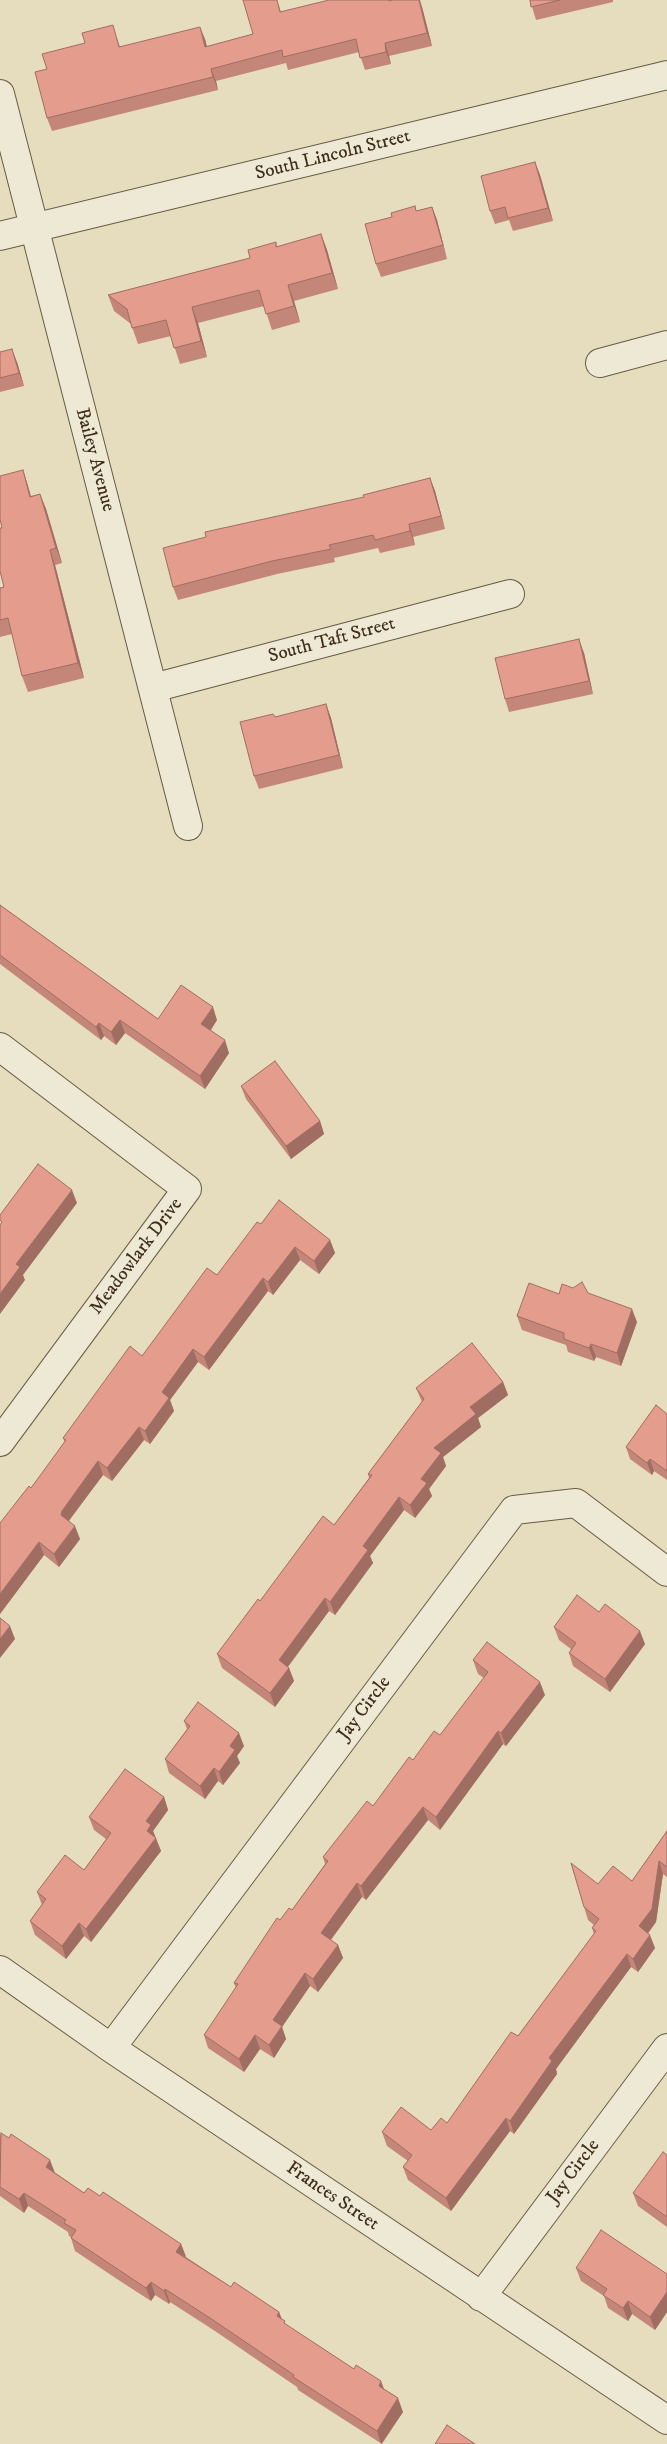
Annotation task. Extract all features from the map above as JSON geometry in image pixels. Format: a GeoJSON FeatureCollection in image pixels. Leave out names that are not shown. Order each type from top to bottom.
{"type":"FeatureCollection","features":[{"type":"Feature","properties":{"kind":"street","name":"South Lincoln Street"},"geometry":{"type":"LineString","coordinates":[[0,236],[667,75]]}},
{"type":"Feature","properties":{"kind":"street","name":"Bailey Avenue"},"geometry":{"type":"LineString","coordinates":[[0,94],[188,826]]}},
{"type":"Feature","properties":{"kind":"street"},"geometry":{"type":"LineString","coordinates":[[600,362],[667,346]]}},
{"type":"Feature","properties":{"kind":"street","name":"South Taft Street"},"geometry":{"type":"LineString","coordinates":[[153,688],[510,594]]}},
{"type":"Feature","properties":{"kind":"street","name":"Meadowlark Drive"},"geometry":{"type":"LineString","coordinates":[[0,1047],[187,1189],[0,1442]]}},
{"type":"Feature","properties":{"kind":"street","name":"Jay Circle"},"geometry":{"type":"LineString","coordinates":[[111,2048],[514,1510],[576,1503],[667,1572]]}},
{"type":"Feature","properties":{"kind":"street","name":"Frances Street"},"geometry":{"type":"LineString","coordinates":[[0,1970],[111,2048],[667,2420]]}},
{"type":"Feature","properties":{"kind":"street","name":"Jay Circle"},"geometry":{"type":"LineString","coordinates":[[481,2297],[667,2048]]}},
{"type":"Feature","properties":{"kind":"building"},"geometry":{"type":"Polygon","coordinates":[[[243,0],[277,0],[280,12],[329,0],[419,0],[427,33],[385,43],[386,52],[360,58],[356,39],[283,57],[282,50],[211,69],[213,77],[47,118],[35,72],[47,69],[42,54],[85,43],[82,33],[113,25],[119,47],[200,27],[205,47],[253,34],[243,0]]]}},
{"type":"Feature","properties":{"kind":"building"},"geometry":{"type":"Polygon","coordinates":[[[530,0],[560,0],[531,7],[530,0]]]}},
{"type":"Feature","properties":{"kind":"building"},"geometry":{"type":"Polygon","coordinates":[[[535,162],[548,208],[508,218],[505,207],[490,211],[481,176],[535,162]]]}},
{"type":"Feature","properties":{"kind":"building"},"geometry":{"type":"Polygon","coordinates":[[[415,206],[416,211],[432,207],[443,245],[376,264],[365,224],[392,217],[391,213],[415,206]]]}},
{"type":"Feature","properties":{"kind":"building"},"geometry":{"type":"Polygon","coordinates":[[[321,234],[332,273],[288,285],[294,306],[266,314],[259,290],[192,307],[201,341],[174,348],[166,320],[132,328],[127,309],[108,295],[250,258],[248,250],[276,242],[276,247],[321,234]]]}},
{"type":"Feature","properties":{"kind":"building"},"geometry":{"type":"Polygon","coordinates":[[[12,349],[19,373],[0,378],[0,352],[12,349]]]}},
{"type":"Feature","properties":{"kind":"building"},"geometry":{"type":"Polygon","coordinates":[[[23,470],[30,497],[40,494],[56,548],[50,550],[78,663],[22,676],[8,618],[0,620],[0,588],[4,587],[0,571],[0,528],[2,528],[0,519],[0,476],[23,470]]]}},
{"type":"Feature","properties":{"kind":"building"},"geometry":{"type":"Polygon","coordinates":[[[430,478],[441,516],[409,524],[410,531],[375,540],[373,535],[329,545],[331,549],[272,561],[173,587],[163,548],[206,537],[205,532],[364,497],[363,495],[430,478]]]}},
{"type":"Feature","properties":{"kind":"building"},"geometry":{"type":"Polygon","coordinates":[[[579,639],[589,681],[505,699],[495,658],[579,639]]]}},
{"type":"Feature","properties":{"kind":"building"},"geometry":{"type":"Polygon","coordinates":[[[326,704],[339,755],[254,776],[240,722],[273,714],[275,717],[326,704]]]}},
{"type":"Feature","properties":{"kind":"building"},"geometry":{"type":"Polygon","coordinates":[[[0,905],[158,1019],[181,985],[213,1007],[201,1024],[225,1040],[200,1076],[120,1020],[111,1032],[99,1023],[96,1027],[0,955],[0,905]]]}},
{"type":"Feature","properties":{"kind":"building"},"geometry":{"type":"Polygon","coordinates":[[[275,1061],[320,1121],[286,1146],[241,1086],[275,1061]]]}},
{"type":"Feature","properties":{"kind":"building"},"geometry":{"type":"Polygon","coordinates":[[[38,1164],[72,1190],[16,1264],[20,1267],[0,1294],[0,1225],[2,1222],[0,1215],[38,1164]]]}},
{"type":"Feature","properties":{"kind":"building"},"geometry":{"type":"Polygon","coordinates":[[[279,1200],[330,1240],[314,1261],[295,1247],[268,1282],[263,1278],[204,1357],[193,1349],[162,1392],[169,1398],[145,1431],[139,1427],[107,1468],[98,1461],[62,1511],[61,1515],[75,1526],[54,1554],[39,1542],[0,1594],[0,1523],[29,1486],[31,1488],[66,1440],[63,1438],[130,1346],[142,1356],[207,1268],[217,1275],[257,1222],[261,1224],[279,1200]]]}},
{"type":"Feature","properties":{"kind":"building"},"geometry":{"type":"Polygon","coordinates":[[[582,1282],[588,1293],[632,1309],[617,1353],[591,1344],[589,1348],[564,1339],[564,1333],[517,1316],[529,1283],[559,1294],[562,1284],[573,1288],[582,1282]]]}},
{"type":"Feature","properties":{"kind":"building"},"geometry":{"type":"Polygon","coordinates":[[[472,1343],[503,1382],[470,1407],[476,1414],[434,1448],[441,1453],[421,1479],[427,1483],[410,1505],[399,1497],[363,1546],[368,1550],[330,1602],[325,1598],[279,1660],[289,1668],[270,1693],[217,1654],[258,1599],[260,1601],[323,1516],[334,1525],[372,1475],[368,1474],[424,1399],[416,1388],[472,1343]]]}},
{"type":"Feature","properties":{"kind":"building"},"geometry":{"type":"Polygon","coordinates":[[[656,1405],[667,1414],[667,1471],[650,1459],[647,1463],[626,1447],[656,1405]]]}},
{"type":"Feature","properties":{"kind":"building"},"geometry":{"type":"Polygon","coordinates":[[[577,1595],[599,1612],[605,1604],[640,1631],[605,1679],[569,1653],[576,1643],[554,1627],[577,1595]]]}},
{"type":"Feature","properties":{"kind":"building"},"geometry":{"type":"Polygon","coordinates":[[[0,1618],[10,1626],[0,1639],[0,1618]]]}},
{"type":"Feature","properties":{"kind":"building"},"geometry":{"type":"Polygon","coordinates":[[[487,1642],[540,1682],[501,1733],[498,1731],[436,1817],[423,1807],[361,1886],[357,1883],[321,1933],[338,1945],[313,1979],[305,1973],[273,2020],[282,2026],[269,2045],[255,2035],[239,2059],[204,2035],[238,1984],[234,1983],[277,1918],[280,1920],[289,1908],[292,1910],[328,1861],[323,1857],[367,1801],[373,1806],[409,1757],[413,1760],[434,1731],[440,1735],[488,1672],[473,1660],[487,1642]]]}},
{"type":"Feature","properties":{"kind":"building"},"geometry":{"type":"Polygon","coordinates":[[[198,1702],[239,1733],[230,1746],[235,1750],[219,1772],[214,1768],[200,1786],[165,1759],[190,1726],[184,1721],[198,1702]]]}},
{"type":"Feature","properties":{"kind":"building"},"geometry":{"type":"Polygon","coordinates":[[[125,1769],[164,1797],[146,1821],[151,1825],[147,1831],[156,1838],[86,1929],[79,1923],[62,1946],[30,1921],[46,1899],[37,1892],[65,1855],[84,1870],[111,1833],[89,1817],[125,1769]]]}},
{"type":"Feature","properties":{"kind":"building"},"geometry":{"type":"Polygon","coordinates":[[[667,1831],[667,1867],[659,1861],[652,1909],[639,1926],[650,1935],[633,1959],[627,1954],[549,2058],[552,2061],[510,2121],[506,2118],[446,2198],[403,2167],[412,2155],[382,2132],[401,2107],[431,2130],[441,2118],[447,2123],[511,2032],[518,2036],[596,1931],[592,1928],[599,1919],[584,1907],[571,1863],[598,1884],[613,1866],[632,1881],[667,1831]]]}},
{"type":"Feature","properties":{"kind":"building"},"geometry":{"type":"Polygon","coordinates":[[[1,2133],[9,2138],[11,2134],[50,2160],[46,2167],[84,2193],[88,2188],[100,2196],[103,2192],[181,2244],[176,2252],[231,2287],[234,2282],[279,2312],[277,2316],[285,2321],[284,2323],[354,2369],[356,2365],[381,2381],[379,2386],[398,2398],[377,2431],[293,2377],[294,2375],[165,2289],[164,2291],[151,2282],[146,2288],[71,2238],[76,2230],[64,2223],[66,2220],[24,2193],[19,2199],[0,2187],[1,2133]]]}},
{"type":"Feature","properties":{"kind":"building"},"geometry":{"type":"Polygon","coordinates":[[[663,2152],[667,2155],[667,2217],[633,2193],[663,2152]]]}},
{"type":"Feature","properties":{"kind":"building"},"geometry":{"type":"Polygon","coordinates":[[[601,2230],[667,2274],[667,2292],[650,2317],[628,2301],[623,2308],[603,2295],[607,2289],[576,2268],[601,2230]]]}},
{"type":"Feature","properties":{"kind":"building"},"geometry":{"type":"Polygon","coordinates":[[[447,2425],[475,2444],[435,2444],[447,2425]]]}}]}
